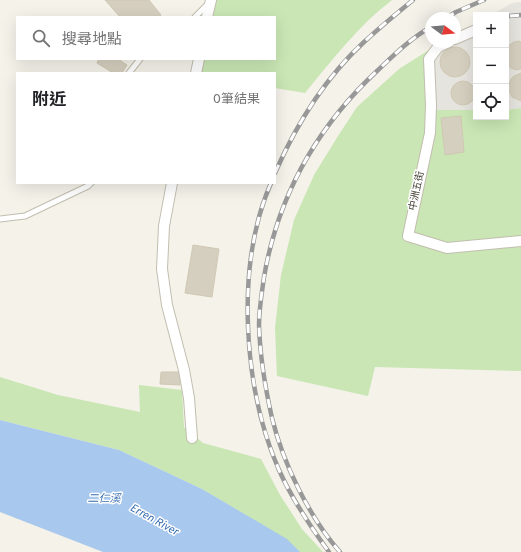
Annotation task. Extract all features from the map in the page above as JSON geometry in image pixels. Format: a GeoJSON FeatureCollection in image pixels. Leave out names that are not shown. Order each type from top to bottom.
{"type":"FeatureCollection","features":[{"type":"Feature","properties":{"kind":"street"},"geometry":{"type":"LineString","coordinates":[[207,16],[211,0]]}},
{"type":"Feature","properties":{"kind":"street"},"geometry":{"type":"LineString","coordinates":[[461,37],[473,31]]}},
{"type":"Feature","properties":{"kind":"street","name":"中洲五街"},"geometry":{"type":"LineString","coordinates":[[437,48],[429,59],[431,105],[430,133],[408,236],[447,248],[521,241]]}},
{"type":"Feature","properties":{"kind":"street"},"geometry":{"type":"LineString","coordinates":[[196,72],[199,60]]}},
{"type":"Feature","properties":{"kind":"street"},"geometry":{"type":"LineString","coordinates":[[172,184],[164,226],[162,269],[167,305],[184,370],[189,398],[192,438]]}},
{"type":"Feature","properties":{"kind":"lane"},"geometry":{"type":"LineString","coordinates":[[196,16],[211,0]]}},
{"type":"Feature","properties":{"kind":"lane"},"geometry":{"type":"LineString","coordinates":[[130,72],[139,60]]}},
{"type":"Feature","properties":{"kind":"lane"},"geometry":{"type":"LineString","coordinates":[[0,219],[25,216],[81,190],[90,184]]}},
{"type":"Feature","properties":{"kind":"shaded area"},"geometry":{"type":"Polygon","coordinates":[[[521,2],[521,108],[509,110],[509,12],[496,12],[512,3],[521,2]]]}},
{"type":"Feature","properties":{"kind":"shaded area"},"geometry":{"type":"Polygon","coordinates":[[[473,25],[473,110],[437,110],[432,48],[461,48],[461,32],[473,25]]]}},
{"type":"Feature","properties":{"kind":"green space"},"geometry":{"type":"Polygon","coordinates":[[[215,0],[392,0],[357,32],[305,93],[276,88],[276,72],[196,72],[199,60],[276,60],[276,16],[210,16],[215,0]]]}},
{"type":"Feature","properties":{"kind":"green space"},"geometry":{"type":"Polygon","coordinates":[[[432,48],[437,110],[473,110],[473,120],[509,120],[509,110],[521,108],[521,371],[375,367],[368,396],[277,376],[275,328],[281,275],[294,220],[314,175],[357,107],[399,69],[432,48]]]}},
{"type":"Feature","properties":{"kind":"green space"},"geometry":{"type":"Polygon","coordinates":[[[0,377],[58,395],[140,412],[139,385],[182,390],[184,427],[203,443],[261,459],[280,495],[302,529],[323,552],[300,552],[286,539],[202,489],[119,450],[0,420],[0,377]]]}},
{"type":"Feature","properties":{"kind":"water","name":"二仁溪"},"geometry":{"type":"Polygon","coordinates":[[[0,420],[119,450],[202,489],[287,539],[300,552],[103,552],[0,512],[0,420]]]}},
{"type":"Feature","properties":{"kind":"building"},"geometry":{"type":"Polygon","coordinates":[[[105,0],[149,0],[161,15],[160,16],[119,16],[105,0]]]}},
{"type":"Feature","properties":{"kind":"building"},"geometry":{"type":"Polygon","coordinates":[[[514,42],[521,42],[521,69],[516,70],[509,66],[509,45],[514,42]]]}},
{"type":"Feature","properties":{"kind":"building"},"geometry":{"type":"Polygon","coordinates":[[[449,48],[461,48],[466,51],[469,56],[469,68],[466,73],[461,76],[449,76],[444,73],[441,68],[441,56],[444,51],[449,48]]]}},
{"type":"Feature","properties":{"kind":"building"},"geometry":{"type":"Polygon","coordinates":[[[98,60],[120,60],[127,65],[123,72],[111,72],[97,63],[98,60]]]}},
{"type":"Feature","properties":{"kind":"building"},"geometry":{"type":"Polygon","coordinates":[[[521,73],[521,101],[512,97],[509,90],[511,79],[521,73]]]}},
{"type":"Feature","properties":{"kind":"building"},"geometry":{"type":"Polygon","coordinates":[[[463,81],[472,84],[472,102],[463,105],[454,102],[451,93],[454,84],[463,81]]]}},
{"type":"Feature","properties":{"kind":"building"},"geometry":{"type":"Polygon","coordinates":[[[461,116],[464,152],[445,155],[441,118],[461,116]]]}},
{"type":"Feature","properties":{"kind":"building"},"geometry":{"type":"Polygon","coordinates":[[[193,245],[219,249],[212,297],[185,293],[193,245]]]}},
{"type":"Feature","properties":{"kind":"building"},"geometry":{"type":"Polygon","coordinates":[[[161,372],[180,372],[180,385],[160,384],[161,372]]]}},
{"type":"Feature","properties":{"kind":"railway"},"geometry":{"type":"LineString","coordinates":[[276,171],[292,137],[324,87],[364,42],[413,0]]}},
{"type":"Feature","properties":{"kind":"railway"},"geometry":{"type":"LineString","coordinates":[[456,12],[484,0]]}},
{"type":"Feature","properties":{"kind":"railway"},"geometry":{"type":"LineString","coordinates":[[510,16],[521,15]]}},
{"type":"Feature","properties":{"kind":"railway"},"geometry":{"type":"LineString","coordinates":[[340,552],[318,523],[298,489],[283,453],[272,418],[260,349],[259,325],[264,277],[270,247],[290,191],[303,165],[319,139],[336,115],[355,93],[396,53],[425,30]]}},
{"type":"Feature","properties":{"kind":"railway"},"geometry":{"type":"LineString","coordinates":[[271,184],[260,216],[252,251],[248,288],[248,326],[251,365],[267,437],[279,470],[302,512],[329,552]]}},
{"type":"Feature","properties":{"kind":"water label","name":"Erren River"},"geometry":{"type":"Point","coordinates":[154,520]}}]}
